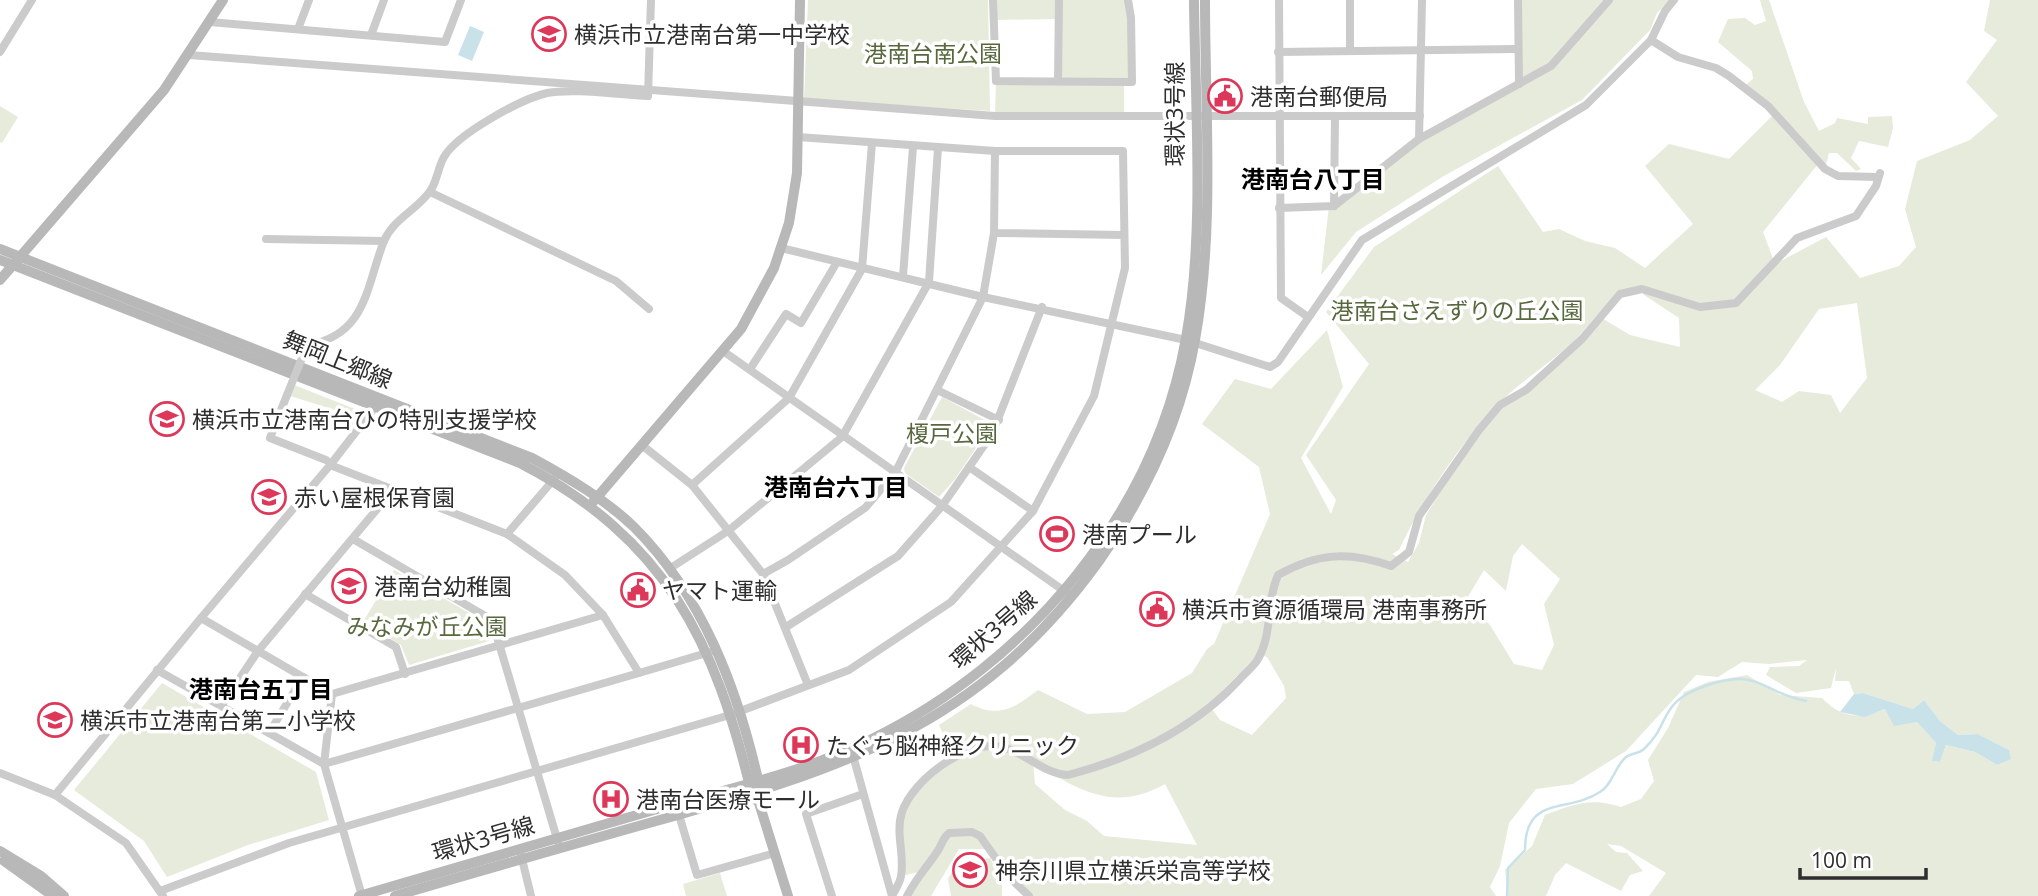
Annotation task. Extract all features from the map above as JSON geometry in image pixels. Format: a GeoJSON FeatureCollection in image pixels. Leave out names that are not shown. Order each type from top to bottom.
{"type":"FeatureCollection","features":[{"type":"Feature","properties":{"kind":"street"},"geometry":{"type":"LineString","coordinates":[[0,52],[32,0]]}},
{"type":"Feature","properties":{"kind":"street"},"geometry":{"type":"LineString","coordinates":[[0,280],[138,121],[189,55],[223,0]]}},
{"type":"Feature","properties":{"kind":"street"},"geometry":{"type":"LineString","coordinates":[[298,29],[309,0]]}},
{"type":"Feature","properties":{"kind":"street"},"geometry":{"type":"LineString","coordinates":[[371,35],[384,0]]}},
{"type":"Feature","properties":{"kind":"street"},"geometry":{"type":"LineString","coordinates":[[210,22],[445,42],[461,0]]}},
{"type":"Feature","properties":{"kind":"street"},"geometry":{"type":"LineString","coordinates":[[639,673],[603,615],[565,575],[507,534],[270,438],[308,345],[327,342],[343,330],[359,310],[371,289],[384,241],[392,228],[430,192],[445,155],[454,142],[473,129],[534,98],[556,93],[648,96],[651,0]]}},
{"type":"Feature","properties":{"kind":"street"},"geometry":{"type":"LineString","coordinates":[[594,501],[723,351],[754,308],[781,248],[794,199],[798,137],[800,0]]}},
{"type":"Feature","properties":{"kind":"street"},"geometry":{"type":"LineString","coordinates":[[993,0],[996,81],[1132,82],[1131,18],[1128,0]]}},
{"type":"Feature","properties":{"kind":"street"},"geometry":{"type":"LineString","coordinates":[[1058,81],[1059,0]]}},
{"type":"Feature","properties":{"kind":"street","name":"環状3号線"},"geometry":{"type":"LineString","coordinates":[[1194,0],[1200,116]]}},
{"type":"Feature","properties":{"kind":"street","name":"環状3号線"},"geometry":{"type":"LineString","coordinates":[[558,843],[757,797],[852,754],[957,689],[1005,652],[1069,594],[1127,500],[1152,448],[1190,341],[1205,0]]}},
{"type":"Feature","properties":{"kind":"street"},"geometry":{"type":"LineString","coordinates":[[1279,0],[1281,298],[1308,317]]}},
{"type":"Feature","properties":{"kind":"street"},"geometry":{"type":"LineString","coordinates":[[1350,0],[1350,50]]}},
{"type":"Feature","properties":{"kind":"street"},"geometry":{"type":"LineString","coordinates":[[1419,139],[1422,0]]}},
{"type":"Feature","properties":{"kind":"street"},"geometry":{"type":"LineString","coordinates":[[1518,0],[1519,84]]}},
{"type":"Feature","properties":{"kind":"street"},"geometry":{"type":"LineString","coordinates":[[781,248],[982,297],[1041,307],[1190,341],[1270,367],[1278,362],[1362,240],[1586,105],[1651,40],[1665,11],[1674,0]]}},
{"type":"Feature","properties":{"kind":"street"},"geometry":{"type":"LineString","coordinates":[[1279,208],[1334,206],[1419,139],[1551,66],[1607,1]]}},
{"type":"Feature","properties":{"kind":"street"},"geometry":{"type":"LineString","coordinates":[[892,896],[901,876],[899,840],[902,813],[908,800],[953,755],[994,746],[1054,775],[1068,775],[1153,745],[1188,725],[1213,706],[1258,659],[1269,625],[1272,588],[1278,575],[1308,562],[1341,555],[1356,555],[1391,566],[1409,552],[1419,516],[1475,435],[1500,405],[1526,390],[1582,339],[1620,294],[1642,289],[1700,307],[1737,303],[1797,238],[1856,216],[1876,186],[1879,175],[1838,176],[1825,169],[1768,106],[1729,76],[1678,57],[1651,40]]}},
{"type":"Feature","properties":{"kind":"street"},"geometry":{"type":"LineString","coordinates":[[1278,52],[1422,48],[1517,49]]}},
{"type":"Feature","properties":{"kind":"street"},"geometry":{"type":"LineString","coordinates":[[189,55],[996,116],[1420,116]]}},
{"type":"Feature","properties":{"kind":"street"},"geometry":{"type":"LineString","coordinates":[[1334,206],[1335,116]]}},
{"type":"Feature","properties":{"kind":"street"},"geometry":{"type":"LineString","coordinates":[[0,773],[55,795],[126,843],[162,894],[239,860],[343,827],[536,773],[734,713],[849,670],[951,602],[1032,511],[1094,396],[1125,268],[1123,151],[995,152],[798,137]]}},
{"type":"Feature","properties":{"kind":"street"},"geometry":{"type":"LineString","coordinates":[[692,485],[789,398],[862,269],[872,143]]}},
{"type":"Feature","properties":{"kind":"street"},"geometry":{"type":"LineString","coordinates":[[903,276],[913,147]]}},
{"type":"Feature","properties":{"kind":"street"},"geometry":{"type":"LineString","coordinates":[[669,569],[728,531],[842,437],[929,282],[938,148]]}},
{"type":"Feature","properties":{"kind":"street"},"geometry":{"type":"LineString","coordinates":[[763,574],[788,561],[865,508],[895,473],[982,297],[995,233],[995,152]]}},
{"type":"Feature","properties":{"kind":"street"},"geometry":{"type":"LineString","coordinates":[[430,192],[616,281],[649,309]]}},
{"type":"Feature","properties":{"kind":"street"},"geometry":{"type":"LineString","coordinates":[[995,233],[1124,235]]}},
{"type":"Feature","properties":{"kind":"street"},"geometry":{"type":"LineString","coordinates":[[266,239],[384,241]]}},
{"type":"Feature","properties":{"kind":"street","name":"舞岡上郷線"},"geometry":{"type":"LineString","coordinates":[[0,249],[17,261],[556,477],[633,526],[669,569],[695,607],[734,713],[788,896]]}},
{"type":"Feature","properties":{"kind":"street","name":"舞岡上郷線"},"geometry":{"type":"LineString","coordinates":[[0,260],[17,261]]}},
{"type":"Feature","properties":{"kind":"street"},"geometry":{"type":"LineString","coordinates":[[750,369],[786,314],[801,323],[837,262]]}},
{"type":"Feature","properties":{"kind":"street"},"geometry":{"type":"LineString","coordinates":[[786,627],[898,556],[942,506],[999,420],[1041,307]]}},
{"type":"Feature","properties":{"kind":"street"},"geometry":{"type":"LineString","coordinates":[[723,351],[1069,594]]}},
{"type":"Feature","properties":{"kind":"street"},"geometry":{"type":"LineString","coordinates":[[937,390],[999,420]]}},
{"type":"Feature","properties":{"kind":"street"},"geometry":{"type":"LineString","coordinates":[[55,795],[378,404]]}},
{"type":"Feature","properties":{"kind":"street"},"geometry":{"type":"LineString","coordinates":[[642,446],[692,485],[763,574],[808,684]]}},
{"type":"Feature","properties":{"kind":"street"},"geometry":{"type":"LineString","coordinates":[[969,467],[1032,511]]}},
{"type":"Feature","properties":{"kind":"street"},"geometry":{"type":"LineString","coordinates":[[507,534],[556,477]]}},
{"type":"Feature","properties":{"kind":"street"},"geometry":{"type":"LineString","coordinates":[[222,705],[258,651],[393,490]]}},
{"type":"Feature","properties":{"kind":"street","name":"舞岡上郷線"},"geometry":{"type":"LineString","coordinates":[[594,501],[663,575],[712,651]]}},
{"type":"Feature","properties":{"kind":"street"},"geometry":{"type":"LineString","coordinates":[[353,539],[492,620],[558,843]]}},
{"type":"Feature","properties":{"kind":"street"},"geometry":{"type":"LineString","coordinates":[[304,594],[396,647],[405,674]]}},
{"type":"Feature","properties":{"kind":"street"},"geometry":{"type":"LineString","coordinates":[[201,618],[332,694],[603,615]]}},
{"type":"Feature","properties":{"kind":"street"},"geometry":{"type":"LineString","coordinates":[[157,670],[324,764],[712,651]]}},
{"type":"Feature","properties":{"kind":"street"},"geometry":{"type":"LineString","coordinates":[[269,733],[303,677]]}},
{"type":"Feature","properties":{"kind":"street"},"geometry":{"type":"LineString","coordinates":[[332,694],[324,764],[361,896]]}},
{"type":"Feature","properties":{"kind":"street"},"geometry":{"type":"LineString","coordinates":[[852,754],[892,896]]}},
{"type":"Feature","properties":{"kind":"street","name":"環状3号線"},"geometry":{"type":"LineString","coordinates":[[361,896],[521,854],[754,781],[852,754]]}},
{"type":"Feature","properties":{"kind":"street"},"geometry":{"type":"LineString","coordinates":[[832,896],[806,814],[863,794]]}},
{"type":"Feature","properties":{"kind":"street"},"geometry":{"type":"LineString","coordinates":[[679,815],[697,875],[775,853]]}},
{"type":"Feature","properties":{"kind":"street"},"geometry":{"type":"LineString","coordinates":[[907,896],[919,871],[939,850],[942,839],[949,833],[972,832],[986,841],[1009,877],[1029,896]]}},
{"type":"Feature","properties":{"kind":"street"},"geometry":{"type":"LineString","coordinates":[[0,851],[41,876],[64,896]]}},
{"type":"Feature","properties":{"kind":"street"},"geometry":{"type":"LineString","coordinates":[[521,854],[531,896]]}},
{"type":"Feature","properties":{"kind":"street","name":"環状3号線"},"geometry":{"type":"LineString","coordinates":[[395,896],[521,854]]}},
{"type":"Feature","properties":{"kind":"street"},"geometry":{"type":"LineString","coordinates":[[0,859],[53,896]]}},
{"type":"Feature","properties":{"kind":"green space","name":"港南台南公園"},"geometry":{"type":"Polygon","coordinates":[[[808,0],[988,0],[990,111],[804,99],[808,0]]]}},
{"type":"Feature","properties":{"kind":"green space"},"geometry":{"type":"Polygon","coordinates":[[[993,0],[1128,0],[1132,81],[1124,81],[1124,116],[995,116],[996,81],[1058,80],[1058,19],[993,20],[993,0]]]}},
{"type":"Feature","properties":{"kind":"green space"},"geometry":{"type":"Polygon","coordinates":[[[1518,0],[1670,0],[1657,13],[1650,30],[1582,100],[1442,177],[1356,232],[1321,275],[1329,206],[1419,139],[1519,84],[1518,0]]]}},
{"type":"Feature","properties":{"kind":"green space","name":"港南台さえずりの丘公園"},"geometry":{"type":"Polygon","coordinates":[[[1760,0],[1769,0],[1804,102],[1819,131],[1835,123],[1837,118],[1868,124],[1868,117],[1892,116],[1893,128],[1888,147],[1859,141],[1851,158],[1861,169],[1856,171],[1837,153],[1829,153],[1825,169],[1818,164],[1763,232],[1775,264],[1826,237],[1860,278],[1899,266],[1916,247],[1905,209],[1917,161],[1970,140],[1998,116],[1966,82],[1997,40],[1984,31],[1990,0],[2038,0],[2038,896],[1649,896],[1666,873],[1621,846],[1607,844],[1616,852],[1627,853],[1643,871],[1630,875],[1621,891],[1566,863],[1555,875],[1546,896],[1508,896],[1505,870],[1532,846],[1545,815],[1583,803],[1601,802],[1621,807],[1641,799],[1654,781],[1648,760],[1668,728],[1684,692],[1708,682],[1747,675],[1780,695],[1822,698],[1837,710],[1852,715],[1886,709],[1894,725],[1917,722],[1936,743],[1933,761],[1940,762],[1946,745],[1975,752],[1997,765],[2010,759],[2009,750],[1978,734],[1958,735],[1940,721],[1924,700],[1913,709],[1863,693],[1854,694],[1849,681],[1835,681],[1836,668],[1831,688],[1796,693],[1766,675],[1770,667],[1799,666],[1807,660],[1769,664],[1742,662],[1718,677],[1696,675],[1626,751],[1573,784],[1536,789],[1509,823],[1500,866],[1490,887],[1496,896],[1029,896],[1007,875],[984,840],[985,849],[959,849],[931,896],[907,896],[919,872],[901,876],[900,834],[907,806],[924,783],[953,755],[939,725],[971,704],[990,711],[999,711],[1015,706],[1038,690],[1087,714],[1125,712],[1192,673],[1207,649],[1214,644],[1270,514],[1259,467],[1202,424],[1235,379],[1271,389],[1327,330],[1343,387],[1301,458],[1331,514],[1336,500],[1306,455],[1369,364],[1326,312],[1374,247],[1498,166],[1543,232],[1559,229],[1585,241],[1615,248],[1645,268],[1693,224],[1645,166],[1669,144],[1729,159],[1774,114],[1743,87],[1753,79],[1752,71],[1718,42],[1728,19],[1745,18],[1755,25],[1766,21],[1760,0]],[[1641,289],[1630,291],[1611,301],[1573,342],[1498,404],[1469,437],[1443,473],[1399,550],[1392,554],[1408,562],[1419,543],[1426,515],[1479,430],[1500,405],[1526,390],[1564,356],[1600,317],[1630,335],[1680,347],[1679,318],[1644,295],[1641,289]],[[1857,303],[1819,309],[1780,365],[1755,390],[1782,402],[1799,391],[1831,395],[1840,413],[1867,378],[1857,303]],[[1522,544],[1513,556],[1506,591],[1484,570],[1466,600],[1490,625],[1514,664],[1542,670],[1554,645],[1544,604],[1560,579],[1522,544]],[[1258,654],[1209,705],[1220,720],[1252,735],[1286,698],[1284,686],[1267,657],[1258,654]],[[1033,763],[1035,784],[1065,810],[1087,821],[1104,836],[1197,845],[1165,784],[1147,793],[1113,797],[1082,789],[1033,763]]]}},
{"type":"Feature","properties":{"kind":"green space"},"geometry":{"type":"Polygon","coordinates":[[[0,106],[18,117],[2,143],[0,142],[0,106]]]}},
{"type":"Feature","properties":{"kind":"green space"},"geometry":{"type":"Polygon","coordinates":[[[294,385],[360,411],[361,416],[352,426],[345,423],[348,414],[290,396],[294,385]]]}},
{"type":"Feature","properties":{"kind":"green space","name":"榎戸公園"},"geometry":{"type":"Polygon","coordinates":[[[942,397],[992,424],[955,479],[939,497],[905,473],[904,468],[942,397]]]}},
{"type":"Feature","properties":{"kind":"green space","name":"みなみが丘公園"},"geometry":{"type":"Polygon","coordinates":[[[394,570],[485,622],[489,641],[409,665],[401,645],[363,622],[394,570]]]}},
{"type":"Feature","properties":{"kind":"green space"},"geometry":{"type":"Polygon","coordinates":[[[162,683],[316,772],[329,820],[248,845],[167,877],[144,841],[74,790],[162,683]]]}},
{"type":"Feature","properties":{"kind":"green space","name":"神奈川県立横浜栄高等学校"},"geometry":{"type":"Polygon","coordinates":[[[990,858],[1002,881],[1002,896],[951,896],[948,879],[958,862],[990,858]]]}},
{"type":"Feature","properties":{"kind":"green space"},"geometry":{"type":"Polygon","coordinates":[[[720,873],[727,896],[686,896],[683,884],[720,873]]]}},
{"type":"Feature","properties":{"kind":"water"},"geometry":{"type":"Polygon","coordinates":[[[470,26],[484,32],[472,61],[458,55],[470,26]]]}},
{"type":"Feature","properties":{"kind":"water"},"geometry":{"type":"Polygon","coordinates":[[[1863,693],[1913,709],[1924,700],[1940,721],[1958,735],[1978,734],[2009,750],[2011,759],[1997,765],[1975,752],[1946,745],[1940,762],[1932,761],[1936,743],[1917,722],[1894,726],[1885,709],[1865,717],[1840,712],[1854,694],[1863,693]]]}},
{"type":"Feature","properties":{"kind":"waterway"},"geometry":{"type":"LineString","coordinates":[[1507,896],[1508,868],[1525,850],[1527,832],[1532,820],[1550,808],[1587,799],[1604,789],[1625,758],[1642,751],[1653,740],[1667,714],[1679,699],[1705,686],[1738,679],[1759,683],[1806,701]]}},
{"type":"Feature","properties":{"kind":"place","name":"横浜市立港南台第一中学校"},"geometry":{"type":"Point","coordinates":[549,34]}},
{"type":"Feature","properties":{"kind":"place","name":"港南台郵便局"},"geometry":{"type":"Point","coordinates":[1225,96]}},
{"type":"Feature","properties":{"kind":"place","name":"横浜市立港南台ひの特別支援学校"},"geometry":{"type":"Point","coordinates":[167,419]}},
{"type":"Feature","properties":{"kind":"place","name":"赤い屋根保育園"},"geometry":{"type":"Point","coordinates":[269,497]}},
{"type":"Feature","properties":{"kind":"place","name":"港南プール"},"geometry":{"type":"Point","coordinates":[1057,534]}},
{"type":"Feature","properties":{"kind":"place","name":"港南台幼稚園"},"geometry":{"type":"Point","coordinates":[349,586]}},
{"type":"Feature","properties":{"kind":"place","name":"ヤマト運輸"},"geometry":{"type":"Point","coordinates":[638,590]}},
{"type":"Feature","properties":{"kind":"place","name":"横浜市資源循環局 港南事務所"},"geometry":{"type":"Point","coordinates":[1157,609]}},
{"type":"Feature","properties":{"kind":"place","name":"横浜市立港南台第二小学校"},"geometry":{"type":"Point","coordinates":[55,720]}},
{"type":"Feature","properties":{"kind":"place","name":"たぐち脳神経クリニック"},"geometry":{"type":"Point","coordinates":[801,745]}},
{"type":"Feature","properties":{"kind":"place","name":"港南台医療モール"},"geometry":{"type":"Point","coordinates":[611,799]}},
{"type":"Feature","properties":{"kind":"place","name":"神奈川県立横浜栄高等学校"},"geometry":{"type":"Point","coordinates":[970,870]}},
{"type":"Feature","properties":{"kind":"district","name":"港南台八丁目"},"geometry":{"type":"Point","coordinates":[1313,178]}},
{"type":"Feature","properties":{"kind":"district","name":"港南台六丁目"},"geometry":{"type":"Point","coordinates":[836,486]}},
{"type":"Feature","properties":{"kind":"district","name":"港南台五丁目"},"geometry":{"type":"Point","coordinates":[261,688]}}]}
